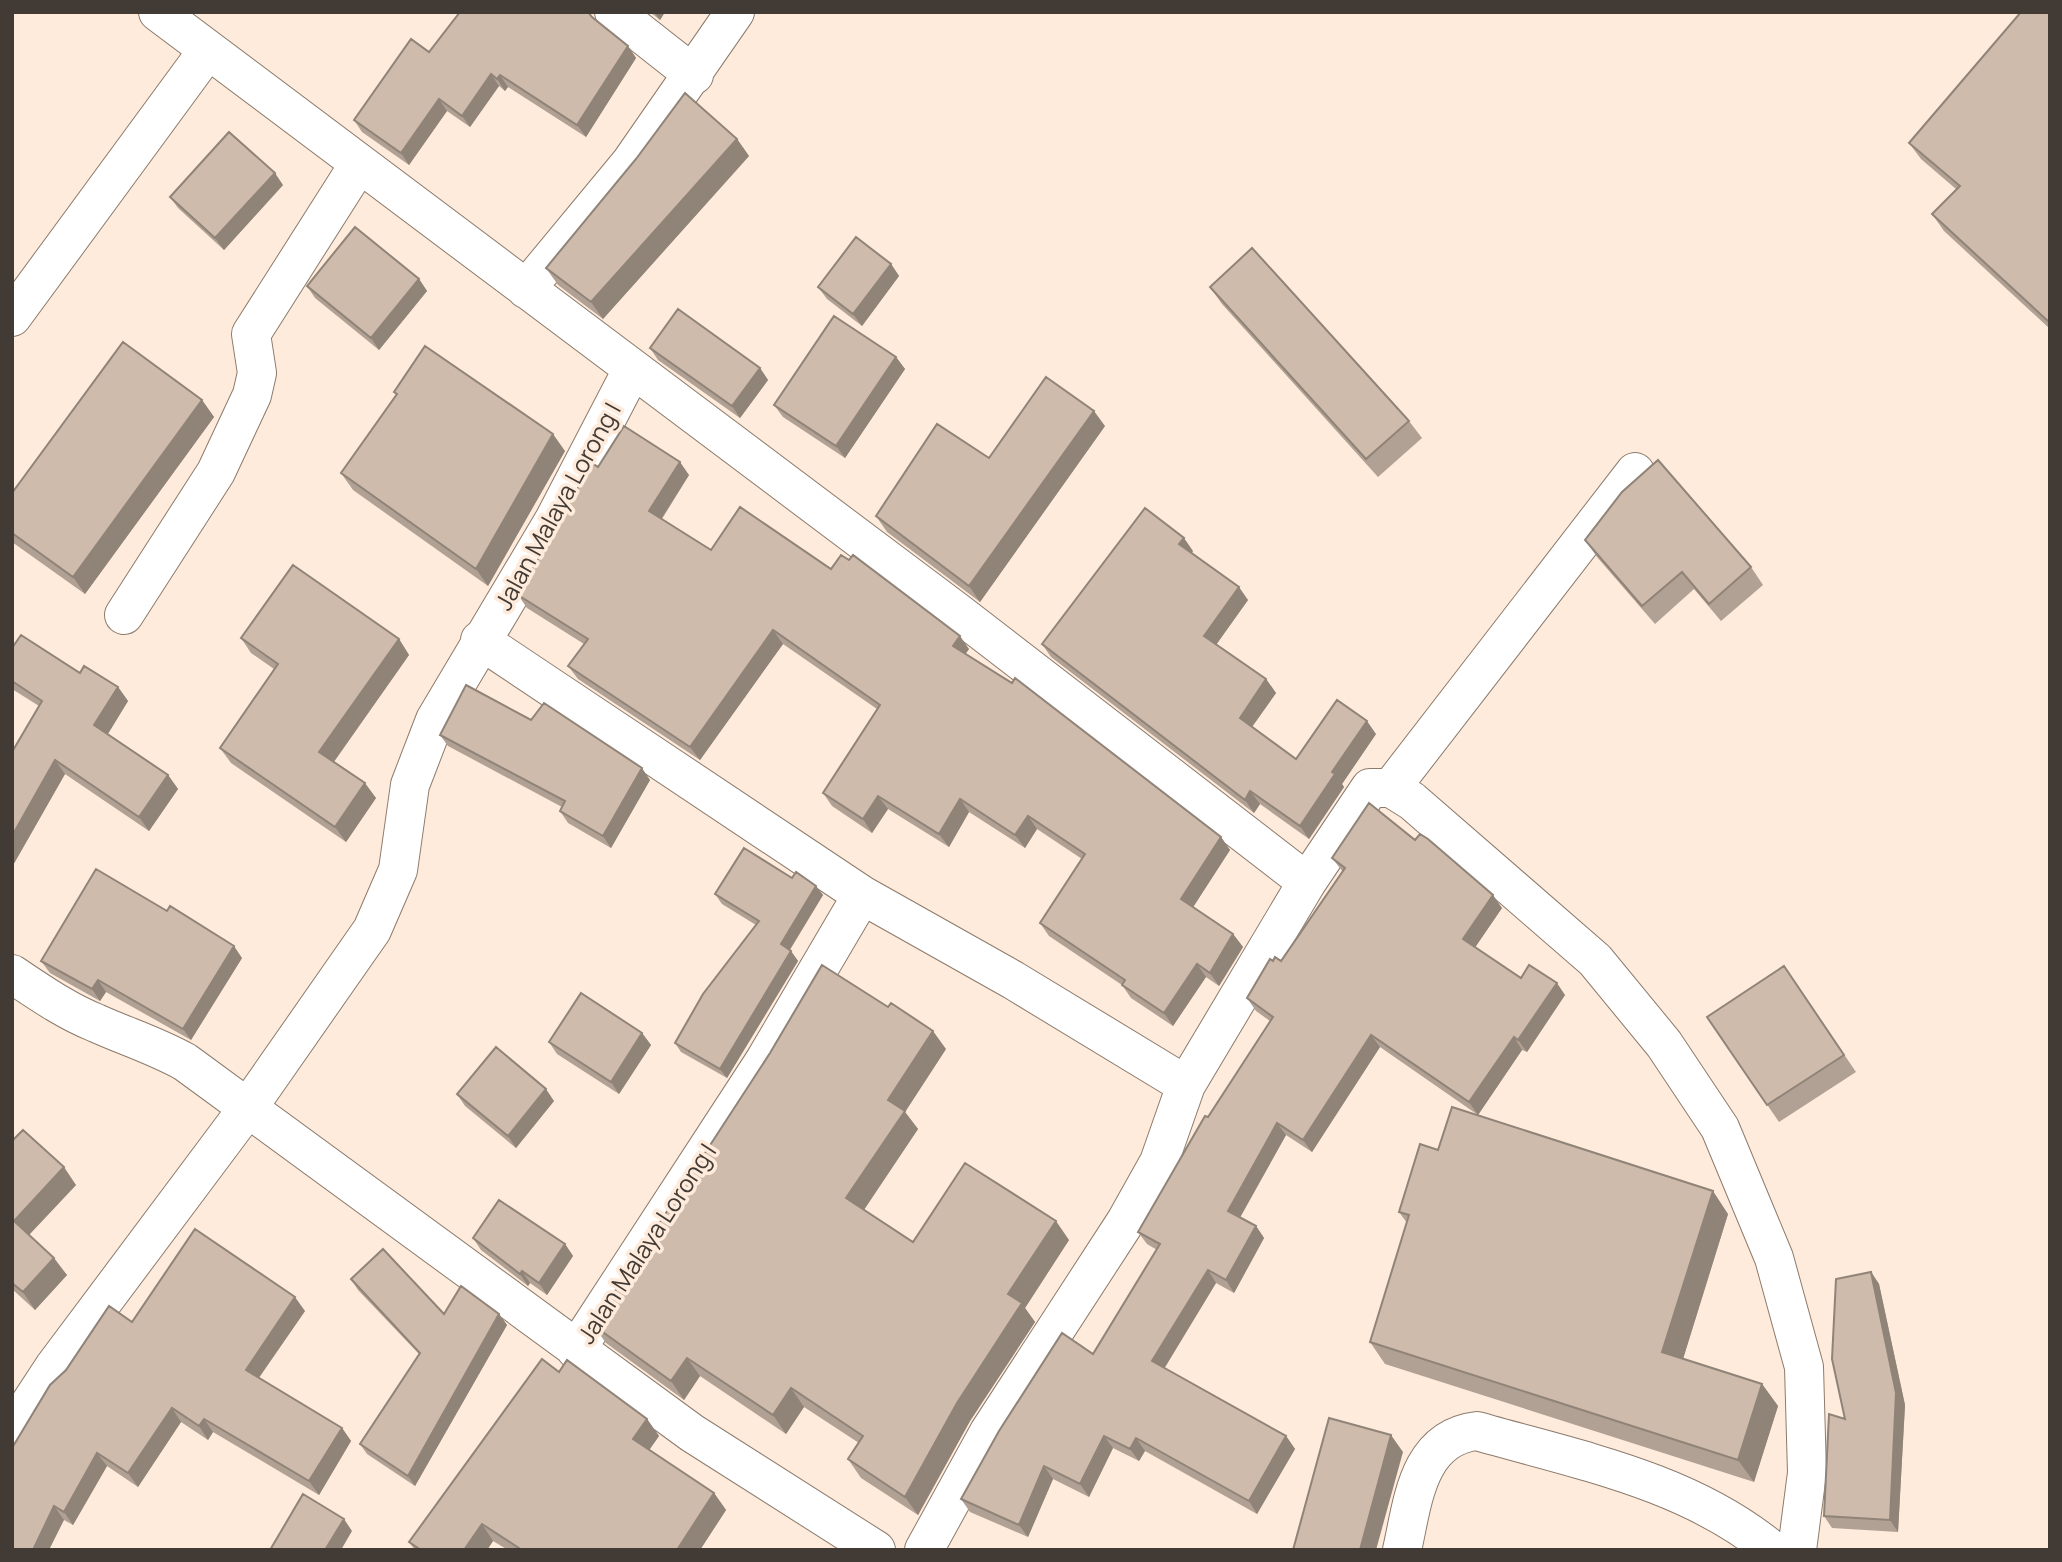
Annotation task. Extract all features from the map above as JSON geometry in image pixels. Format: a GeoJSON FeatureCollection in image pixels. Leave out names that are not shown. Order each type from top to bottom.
{"type":"FeatureCollection","features":[{"type":"Feature","properties":{"kind":"street"},"geometry":{"type":"LineString","coordinates":[[158,12],[957,612],[1307,882]]}},
{"type":"Feature","properties":{"kind":"street"},"geometry":{"type":"LineString","coordinates":[[614,12],[694,75]]}},
{"type":"Feature","properties":{"kind":"street"},"geometry":{"type":"LineString","coordinates":[[526,289],[631,162],[694,75],[735,12]]}},
{"type":"Feature","properties":{"kind":"street"},"geometry":{"type":"LineString","coordinates":[[12,317],[208,50]]}},
{"type":"Feature","properties":{"kind":"street"},"geometry":{"type":"LineString","coordinates":[[124,615],[216,472],[252,395],[257,373],[251,334],[359,163]]}},
{"type":"Feature","properties":{"kind":"street","name":"Jalan Malaya Lorong I"},"geometry":{"type":"LineString","coordinates":[[12,1431],[54,1367],[247,1109],[372,930],[398,870],[410,785],[435,720],[480,640],[554,520],[632,370]]}},
{"type":"Feature","properties":{"kind":"street"},"geometry":{"type":"LineString","coordinates":[[1391,788],[1634,472]]}},
{"type":"Feature","properties":{"kind":"street"},"geometry":{"type":"LineString","coordinates":[[480,640],[862,895],[1013,980],[1186,1085]]}},
{"type":"Feature","properties":{"kind":"street"},"geometry":{"type":"LineString","coordinates":[[924,1550],[989,1432],[1126,1221],[1159,1162],[1186,1085],[1307,882],[1370,788],[1391,788],[1412,801],[1595,960],[1664,1044],[1720,1128],[1774,1258],[1804,1367],[1807,1473],[1797,1550]]}},
{"type":"Feature","properties":{"kind":"street","name":"Jalan Malaya Lorong I"},"geometry":{"type":"LineString","coordinates":[[247,1109],[576,1350],[765,1060],[862,895]]}},
{"type":"Feature","properties":{"kind":"street"},"geometry":{"type":"LineString","coordinates":[[12,974],[59,1004],[96,1023],[145,1040],[185,1062],[247,1109]]}},
{"type":"Feature","properties":{"kind":"street"},"geometry":{"type":"LineString","coordinates":[[576,1350],[692,1433],[876,1550]]}},
{"type":"Feature","properties":{"kind":"street"},"geometry":{"type":"LineString","coordinates":[[1402,1550],[1418,1481],[1429,1461],[1446,1440],[1461,1433],[1477,1431],[1624,1473],[1698,1501],[1747,1529],[1772,1550]]}},
{"type":"Feature","properties":{"kind":"building"},"geometry":{"type":"Polygon","coordinates":[[[460,12],[588,12],[628,46],[577,125],[500,75],[497,79],[491,74],[462,116],[439,99],[401,153],[354,120],[411,39],[429,52],[460,12]]]}},
{"type":"Feature","properties":{"kind":"building"},"geometry":{"type":"Polygon","coordinates":[[[2021,12],[2050,12],[2050,323],[1932,214],[1960,186],[1909,143],[2021,12]]]}},
{"type":"Feature","properties":{"kind":"building"},"geometry":{"type":"Polygon","coordinates":[[[685,93],[737,139],[591,302],[546,268],[636,159],[685,93]]]}},
{"type":"Feature","properties":{"kind":"building"},"geometry":{"type":"Polygon","coordinates":[[[229,132],[275,173],[215,238],[170,197],[229,132]]]}},
{"type":"Feature","properties":{"kind":"building"},"geometry":{"type":"Polygon","coordinates":[[[355,227],[419,279],[371,338],[307,286],[355,227]]]}},
{"type":"Feature","properties":{"kind":"building"},"geometry":{"type":"Polygon","coordinates":[[[856,237],[891,264],[853,314],[818,287],[856,237]]]}},
{"type":"Feature","properties":{"kind":"building"},"geometry":{"type":"Polygon","coordinates":[[[1252,248],[1409,421],[1366,459],[1210,287],[1252,248]]]}},
{"type":"Feature","properties":{"kind":"building"},"geometry":{"type":"Polygon","coordinates":[[[678,309],[760,368],[732,406],[650,348],[678,309]]]}},
{"type":"Feature","properties":{"kind":"building"},"geometry":{"type":"Polygon","coordinates":[[[834,316],[896,357],[836,446],[774,405],[834,316]]]}},
{"type":"Feature","properties":{"kind":"building"},"geometry":{"type":"Polygon","coordinates":[[[123,342],[202,400],[73,577],[12,533],[12,493],[123,342]]]}},
{"type":"Feature","properties":{"kind":"building"},"geometry":{"type":"Polygon","coordinates":[[[425,346],[553,434],[476,569],[341,473],[397,394],[394,392],[425,346]]]}},
{"type":"Feature","properties":{"kind":"building"},"geometry":{"type":"Polygon","coordinates":[[[1046,377],[1094,411],[969,586],[876,516],[937,424],[989,458],[1046,377]]]}},
{"type":"Feature","properties":{"kind":"building"},"geometry":{"type":"Polygon","coordinates":[[[624,426],[680,462],[649,511],[711,550],[740,507],[831,569],[841,555],[849,560],[853,555],[960,636],[953,646],[1012,683],[1015,678],[1221,837],[1181,899],[1233,934],[1210,973],[1197,964],[1164,1013],[1122,985],[1125,980],[1040,923],[1085,854],[1028,816],[1015,835],[960,799],[939,834],[878,796],[863,819],[823,793],[880,705],[773,630],[690,747],[568,666],[588,639],[518,595],[592,463],[598,467],[624,426]]]}},
{"type":"Feature","properties":{"kind":"building"},"geometry":{"type":"Polygon","coordinates":[[[1658,460],[1751,567],[1709,604],[1682,572],[1642,606],[1585,540],[1622,492],[1658,460]]]}},
{"type":"Feature","properties":{"kind":"building"},"geometry":{"type":"Polygon","coordinates":[[[1145,508],[1184,538],[1179,544],[1239,587],[1204,636],[1266,679],[1240,718],[1296,759],[1337,700],[1367,721],[1300,826],[1250,791],[1245,800],[1042,644],[1145,508]]]}},
{"type":"Feature","properties":{"kind":"building"},"geometry":{"type":"Polygon","coordinates":[[[293,565],[399,639],[319,752],[365,783],[335,827],[220,748],[278,664],[241,638],[293,565]]]}},
{"type":"Feature","properties":{"kind":"building"},"geometry":{"type":"Polygon","coordinates":[[[21,635],[80,673],[84,666],[118,687],[94,725],[168,775],[139,817],[55,760],[12,836],[12,752],[42,701],[12,681],[12,648],[21,635]]]}},
{"type":"Feature","properties":{"kind":"building"},"geometry":{"type":"Polygon","coordinates":[[[466,685],[531,720],[544,703],[642,768],[603,836],[560,811],[565,801],[440,735],[466,685]]]}},
{"type":"Feature","properties":{"kind":"building"},"geometry":{"type":"Polygon","coordinates":[[[1369,803],[1415,840],[1420,834],[1428,839],[1493,895],[1463,939],[1521,978],[1529,965],[1557,983],[1518,1040],[1514,1037],[1469,1102],[1371,1035],[1303,1140],[1277,1123],[1228,1211],[1256,1226],[1226,1280],[1208,1270],[1152,1361],[1286,1436],[1249,1501],[1136,1438],[1130,1449],[1104,1436],[1080,1484],[1044,1466],[1019,1525],[961,1499],[999,1431],[1062,1333],[1093,1354],[1160,1244],[1138,1232],[1205,1116],[1208,1117],[1273,1017],[1247,998],[1270,959],[1273,961],[1275,957],[1281,961],[1345,868],[1332,858],[1369,803]]]}},
{"type":"Feature","properties":{"kind":"building"},"geometry":{"type":"Polygon","coordinates":[[[744,848],[792,878],[796,872],[816,886],[781,944],[791,951],[720,1069],[675,1043],[703,994],[759,921],[715,894],[744,848]]]}},
{"type":"Feature","properties":{"kind":"building"},"geometry":{"type":"Polygon","coordinates":[[[96,869],[167,911],[170,906],[234,946],[183,1029],[98,980],[92,989],[41,961],[96,869]]]}},
{"type":"Feature","properties":{"kind":"building"},"geometry":{"type":"Polygon","coordinates":[[[822,965],[888,1007],[891,1003],[933,1031],[888,1100],[905,1111],[846,1198],[913,1242],[965,1163],[1056,1221],[1008,1294],[1022,1303],[957,1403],[905,1497],[848,1459],[863,1436],[791,1388],[773,1415],[687,1358],[671,1381],[593,1325],[770,1053],[822,965]]]}},
{"type":"Feature","properties":{"kind":"building"},"geometry":{"type":"Polygon","coordinates":[[[1784,966],[1844,1055],[1767,1105],[1707,1017],[1784,966]]]}},
{"type":"Feature","properties":{"kind":"building"},"geometry":{"type":"Polygon","coordinates":[[[581,993],[642,1033],[611,1082],[549,1042],[581,993]]]}},
{"type":"Feature","properties":{"kind":"building"},"geometry":{"type":"Polygon","coordinates":[[[496,1047],[546,1089],[508,1136],[457,1094],[496,1047]]]}},
{"type":"Feature","properties":{"kind":"building"},"geometry":{"type":"Polygon","coordinates":[[[1452,1107],[1713,1191],[1662,1352],[1762,1384],[1738,1460],[1370,1342],[1409,1215],[1399,1212],[1420,1144],[1438,1150],[1452,1107]]]}},
{"type":"Feature","properties":{"kind":"building"},"geometry":{"type":"Polygon","coordinates":[[[23,1130],[64,1167],[14,1221],[54,1258],[23,1292],[12,1283],[12,1141],[23,1130]]]}},
{"type":"Feature","properties":{"kind":"building"},"geometry":{"type":"Polygon","coordinates":[[[499,1200],[565,1244],[539,1283],[522,1271],[520,1274],[473,1238],[499,1200]]]}},
{"type":"Feature","properties":{"kind":"building"},"geometry":{"type":"Polygon","coordinates":[[[195,1229],[295,1297],[246,1370],[342,1428],[309,1481],[204,1419],[199,1426],[172,1408],[128,1473],[97,1453],[64,1512],[54,1506],[33,1550],[12,1550],[12,1448],[50,1385],[66,1370],[109,1306],[132,1322],[195,1229]]]}},
{"type":"Feature","properties":{"kind":"building"},"geometry":{"type":"Polygon","coordinates":[[[383,1249],[444,1314],[461,1286],[499,1314],[408,1476],[360,1444],[420,1353],[351,1279],[383,1249]]]}},
{"type":"Feature","properties":{"kind":"building"},"geometry":{"type":"Polygon","coordinates":[[[1871,1272],[1896,1393],[1890,1520],[1824,1516],[1829,1414],[1845,1419],[1832,1359],[1836,1279],[1871,1272]]]}},
{"type":"Feature","properties":{"kind":"building"},"geometry":{"type":"Polygon","coordinates":[[[542,1359],[559,1372],[567,1360],[647,1419],[633,1439],[714,1493],[677,1550],[522,1550],[482,1524],[464,1550],[421,1550],[409,1542],[542,1359]]]}},
{"type":"Feature","properties":{"kind":"building"},"geometry":{"type":"Polygon","coordinates":[[[1329,1418],[1391,1435],[1360,1550],[1293,1550],[1329,1418]]]}},
{"type":"Feature","properties":{"kind":"building"},"geometry":{"type":"Polygon","coordinates":[[[303,1494],[344,1519],[325,1550],[270,1550],[303,1494]]]}}]}
